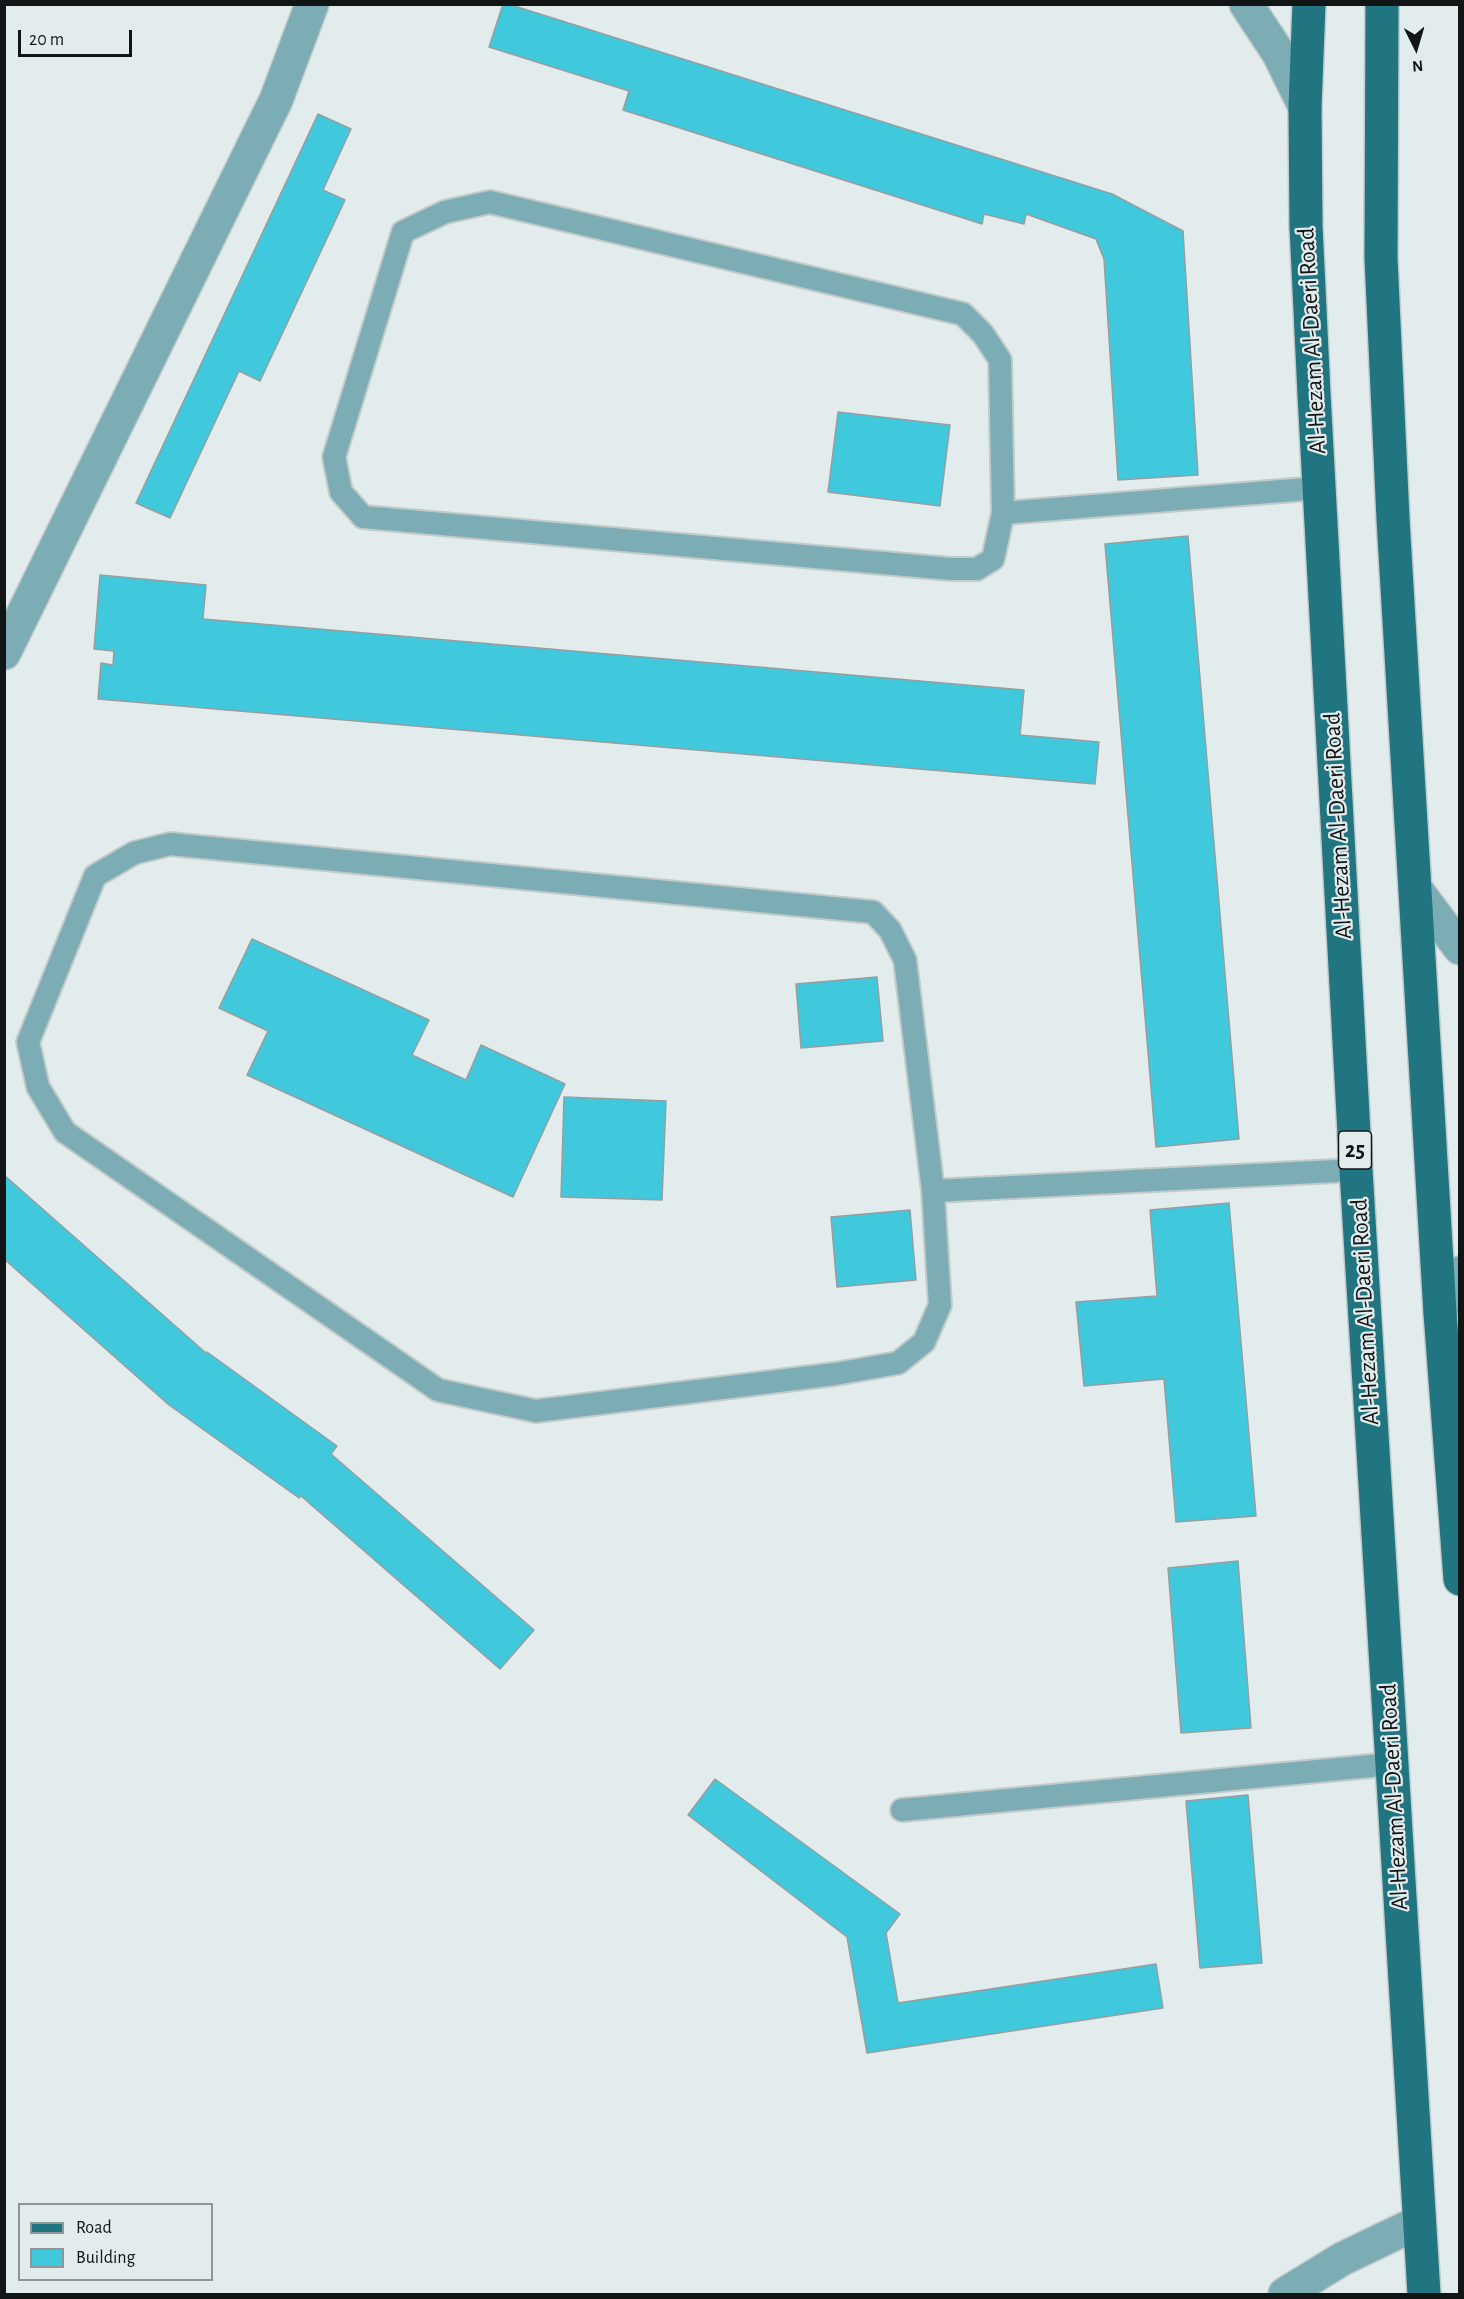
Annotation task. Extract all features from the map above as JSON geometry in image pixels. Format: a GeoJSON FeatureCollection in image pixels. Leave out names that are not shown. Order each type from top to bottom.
{"type":"FeatureCollection","features":[{"type":"Feature","properties":{"kind":"main road","name":"Al-Hezam Al-Daeri Road"},"geometry":{"type":"LineString","coordinates":[[1309,4],[1305,107],[1306,226],[1356,1170],[1424,2295]]}},
{"type":"Feature","properties":{"kind":"main road"},"geometry":{"type":"LineString","coordinates":[[1382,4],[1381,258],[1440,1313],[1460,1579]]}},
{"type":"Feature","properties":{"kind":"street"},"geometry":{"type":"LineString","coordinates":[[4,653],[276,100],[312,4]]}},
{"type":"Feature","properties":{"kind":"street"},"geometry":{"type":"LineString","coordinates":[[1246,4],[1279,54],[1305,107]]}},
{"type":"Feature","properties":{"kind":"street"},"geometry":{"type":"LineString","coordinates":[[1417,891],[1460,948]]}},
{"type":"Feature","properties":{"kind":"street"},"geometry":{"type":"LineString","coordinates":[[1440,1313],[1460,1273]]}},
{"type":"Feature","properties":{"kind":"street"},"geometry":{"type":"LineString","coordinates":[[1285,2295],[1342,2259],[1419,2222]]}},
{"type":"Feature","properties":{"kind":"lane"},"geometry":{"type":"LineString","coordinates":[[490,202],[963,314],[983,334],[1000,360],[1004,513],[993,559],[977,569],[951,569],[363,517],[341,492],[334,457],[403,232],[444,212],[490,202]]}},
{"type":"Feature","properties":{"kind":"lane"},"geometry":{"type":"LineString","coordinates":[[1004,513],[1320,488]]}},
{"type":"Feature","properties":{"kind":"lane"},"geometry":{"type":"LineString","coordinates":[[170,844],[873,912],[890,930],[905,960],[933,1191],[940,1305],[924,1342],[898,1363],[835,1374],[536,1411],[438,1390],[65,1132],[38,1088],[28,1042],[95,876],[134,853],[170,844]]}},
{"type":"Feature","properties":{"kind":"lane"},"geometry":{"type":"LineString","coordinates":[[933,1191],[1356,1170]]}},
{"type":"Feature","properties":{"kind":"lane"},"geometry":{"type":"LineString","coordinates":[[902,1810],[1392,1764]]}},
{"type":"Feature","properties":{"kind":"building"},"geometry":{"type":"Polygon","coordinates":[[[503,4],[1112,194],[1183,231],[1198,475],[1118,480],[1104,259],[1096,239],[1026,214],[1024,224],[984,214],[982,224],[623,110],[629,91],[489,47],[503,4]]]}},
{"type":"Feature","properties":{"kind":"building"},"geometry":{"type":"Polygon","coordinates":[[[318,114],[351,129],[323,190],[345,200],[260,381],[239,371],[170,518],[136,503],[318,114]]]}},
{"type":"Feature","properties":{"kind":"building"},"geometry":{"type":"Polygon","coordinates":[[[838,412],[950,425],[940,506],[828,492],[838,412]]]}},
{"type":"Feature","properties":{"kind":"building"},"geometry":{"type":"Polygon","coordinates":[[[1188,536],[1239,1139],[1156,1147],[1105,544],[1188,536]]]}},
{"type":"Feature","properties":{"kind":"building"},"geometry":{"type":"Polygon","coordinates":[[[100,575],[206,585],[203,619],[1024,690],[1020,735],[1099,742],[1095,784],[98,699],[101,663],[113,665],[114,651],[94,649],[100,575]]]}},
{"type":"Feature","properties":{"kind":"building"},"geometry":{"type":"Polygon","coordinates":[[[252,939],[429,1020],[412,1055],[466,1080],[481,1045],[565,1084],[513,1197],[247,1075],[268,1031],[219,1008],[252,939]]]}},
{"type":"Feature","properties":{"kind":"building"},"geometry":{"type":"Polygon","coordinates":[[[877,977],[883,1041],[801,1048],[796,984],[877,977]]]}},
{"type":"Feature","properties":{"kind":"building"},"geometry":{"type":"Polygon","coordinates":[[[564,1097],[666,1101],[662,1200],[561,1197],[564,1097]]]}},
{"type":"Feature","properties":{"kind":"building"},"geometry":{"type":"Polygon","coordinates":[[[4,1175],[206,1353],[337,1446],[331,1454],[534,1630],[500,1669],[301,1496],[299,1498],[169,1405],[4,1259],[4,1175]]]}},
{"type":"Feature","properties":{"kind":"building"},"geometry":{"type":"Polygon","coordinates":[[[1229,1203],[1256,1516],[1176,1522],[1164,1379],[1084,1386],[1076,1302],[1157,1296],[1150,1210],[1229,1203]]]}},
{"type":"Feature","properties":{"kind":"building"},"geometry":{"type":"Polygon","coordinates":[[[910,1210],[916,1280],[837,1287],[831,1217],[910,1210]]]}},
{"type":"Feature","properties":{"kind":"building"},"geometry":{"type":"Polygon","coordinates":[[[1238,1561],[1251,1728],[1181,1733],[1168,1568],[1238,1561]]]}},
{"type":"Feature","properties":{"kind":"building"},"geometry":{"type":"Polygon","coordinates":[[[715,1779],[900,1914],[886,1933],[898,2003],[1156,1964],[1163,2008],[867,2053],[847,1937],[688,1815],[715,1779]]]}},
{"type":"Feature","properties":{"kind":"building"},"geometry":{"type":"Polygon","coordinates":[[[1248,1795],[1262,1963],[1200,1968],[1186,1801],[1248,1795]]]}}]}
